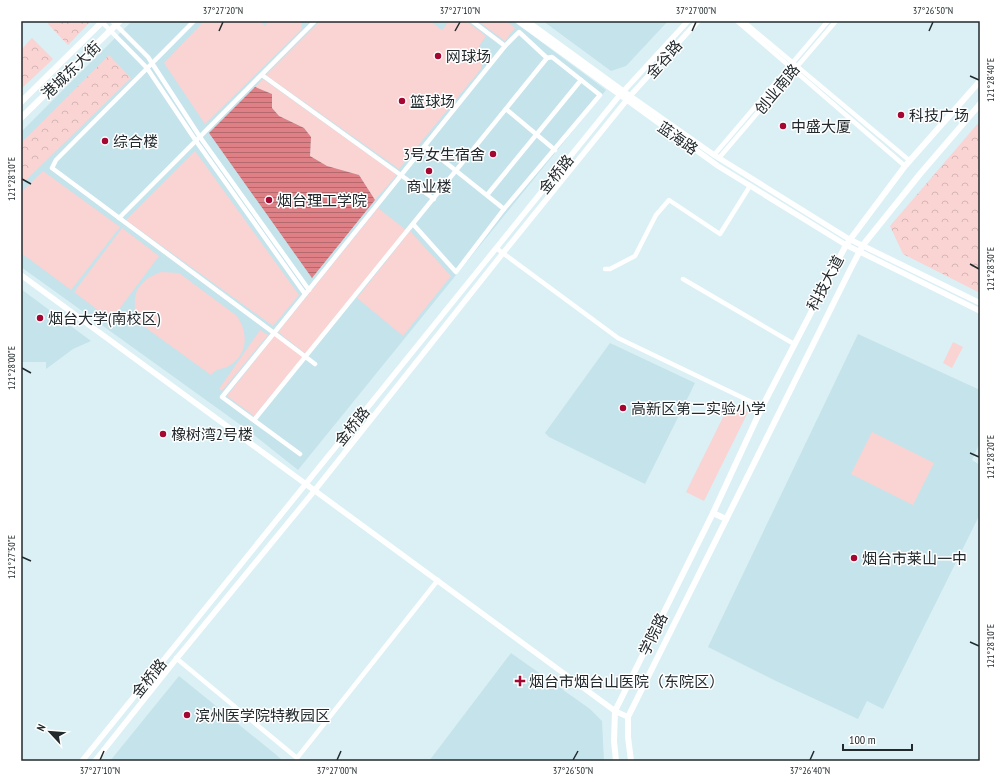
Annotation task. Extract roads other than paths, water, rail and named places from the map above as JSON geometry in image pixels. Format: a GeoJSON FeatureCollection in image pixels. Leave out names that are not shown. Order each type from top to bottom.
{"type":"FeatureCollection","features":[{"type":"Feature","properties":{"kind":"main road","name":"港城东大街"},"geometry":{"type":"LineString","coordinates":[[21,102],[103,22]]}},
{"type":"Feature","properties":{"kind":"main road","name":"港城东大街"},"geometry":{"type":"LineString","coordinates":[[21,118],[110,31],[116,22]]}},
{"type":"Feature","properties":{"kind":"main road","name":"科技大道"},"geometry":{"type":"LineString","coordinates":[[713,513],[762,407],[848,242],[908,163],[980,81]]}},
{"type":"Feature","properties":{"kind":"main road","name":"科技大道"},"geometry":{"type":"LineString","coordinates":[[726,519],[863,246],[920,174],[980,104]]}},
{"type":"Feature","properties":{"kind":"main road"},"geometry":{"type":"LineString","coordinates":[[713,513],[726,519]]}},
{"type":"Feature","properties":{"kind":"main road","name":"学院路"},"geometry":{"type":"LineString","coordinates":[[616,761],[614,741],[615,710],[713,513]]}},
{"type":"Feature","properties":{"kind":"main road","name":"学院路"},"geometry":{"type":"LineString","coordinates":[[631,761],[628,737],[628,717],[726,519]]}},
{"type":"Feature","properties":{"kind":"street"},"geometry":{"type":"LineString","coordinates":[[194,21],[56,160],[52,168],[315,364]]}},
{"type":"Feature","properties":{"kind":"street"},"geometry":{"type":"LineString","coordinates":[[472,21],[505,46]]}},
{"type":"Feature","properties":{"kind":"street","name":"蓝海路"},"geometry":{"type":"LineString","coordinates":[[518,21],[621,93]]}},
{"type":"Feature","properties":{"kind":"street","name":"蓝海路"},"geometry":{"type":"LineString","coordinates":[[527,21],[718,166],[848,242]]}},
{"type":"Feature","properties":{"kind":"street","name":"金谷路"},"geometry":{"type":"LineString","coordinates":[[621,93],[688,21]]}},
{"type":"Feature","properties":{"kind":"street","name":"金谷路"},"geometry":{"type":"LineString","coordinates":[[628,99],[698,21]]}},
{"type":"Feature","properties":{"kind":"street"},"geometry":{"type":"LineString","coordinates":[[737,21],[908,163]]}},
{"type":"Feature","properties":{"kind":"street"},"geometry":{"type":"LineString","coordinates":[[743,21],[792,66]]}},
{"type":"Feature","properties":{"kind":"street","name":"创业南路"},"geometry":{"type":"LineString","coordinates":[[719,158],[828,21]]}},
{"type":"Feature","properties":{"kind":"street","name":"创业南路"},"geometry":{"type":"LineString","coordinates":[[714,155],[792,66],[797,66],[836,21]]}},
{"type":"Feature","properties":{"kind":"street"},"geometry":{"type":"LineString","coordinates":[[103,22],[147,68],[196,141],[305,294]]}},
{"type":"Feature","properties":{"kind":"street"},"geometry":{"type":"LineString","coordinates":[[116,22],[148,57],[200,137],[309,290]]}},
{"type":"Feature","properties":{"kind":"street"},"geometry":{"type":"LineString","coordinates":[[119,218],[313,22]]}},
{"type":"Feature","properties":{"kind":"street"},"geometry":{"type":"LineString","coordinates":[[300,454],[222,397],[505,46],[519,32],[547,58],[552,57],[600,95],[504,209],[456,272],[413,224]]}},
{"type":"Feature","properties":{"kind":"street"},"geometry":{"type":"LineString","coordinates":[[254,420],[547,58]]}},
{"type":"Feature","properties":{"kind":"street"},"geometry":{"type":"LineString","coordinates":[[797,66],[908,163]]}},
{"type":"Feature","properties":{"kind":"street"},"geometry":{"type":"LineString","coordinates":[[262,75],[434,199]]}},
{"type":"Feature","properties":{"kind":"street"},"geometry":{"type":"LineString","coordinates":[[486,195],[581,80]]}},
{"type":"Feature","properties":{"kind":"street","name":"金桥路"},"geometry":{"type":"LineString","coordinates":[[82,761],[621,93]]}},
{"type":"Feature","properties":{"kind":"street","name":"蓝海路"},"geometry":{"type":"LineString","coordinates":[[628,99],[848,242]]}},
{"type":"Feature","properties":{"kind":"street","name":"金桥路"},"geometry":{"type":"LineString","coordinates":[[94,761],[176,658],[315,490],[502,254],[628,99]]}},
{"type":"Feature","properties":{"kind":"street"},"geometry":{"type":"LineString","coordinates":[[506,110],[555,150]]}},
{"type":"Feature","properties":{"kind":"street"},"geometry":{"type":"LineString","coordinates":[[425,146],[504,209]]}},
{"type":"Feature","properties":{"kind":"street"},"geometry":{"type":"LineString","coordinates":[[604,269],[610,269],[635,256],[656,215],[669,200],[720,234],[750,186]]}},
{"type":"Feature","properties":{"kind":"street"},"geometry":{"type":"LineString","coordinates":[[848,242],[863,246],[980,303]]}},
{"type":"Feature","properties":{"kind":"street"},"geometry":{"type":"LineString","coordinates":[[848,242],[860,252],[980,310]]}},
{"type":"Feature","properties":{"kind":"street"},"geometry":{"type":"LineString","coordinates":[[496,248],[502,254],[618,338],[762,407]]}},
{"type":"Feature","properties":{"kind":"street"},"geometry":{"type":"LineString","coordinates":[[21,275],[615,710],[628,717]]}},
{"type":"Feature","properties":{"kind":"street"},"geometry":{"type":"LineString","coordinates":[[683,279],[794,344]]}},
{"type":"Feature","properties":{"kind":"street"},"geometry":{"type":"LineString","coordinates":[[176,658],[297,758],[438,580]]}},
{"type":"Feature","properties":{"kind":"place","name":"网球场"},"geometry":{"type":"Point","coordinates":[438,56]}},
{"type":"Feature","properties":{"kind":"place","name":"篮球场"},"geometry":{"type":"Point","coordinates":[402,101]}},
{"type":"Feature","properties":{"kind":"place","name":"科技广场"},"geometry":{"type":"Point","coordinates":[901,115]}},
{"type":"Feature","properties":{"kind":"place","name":"中盛大厦"},"geometry":{"type":"Point","coordinates":[783,126]}},
{"type":"Feature","properties":{"kind":"place","name":"综合楼"},"geometry":{"type":"Point","coordinates":[105,141]}},
{"type":"Feature","properties":{"kind":"place","name":"3号女生宿舍"},"geometry":{"type":"Point","coordinates":[493,154]}},
{"type":"Feature","properties":{"kind":"place","name":"商业楼"},"geometry":{"type":"Point","coordinates":[429,171]}},
{"type":"Feature","properties":{"kind":"place","name":"烟台理工学院"},"geometry":{"type":"Point","coordinates":[269,200]}},
{"type":"Feature","properties":{"kind":"place","name":"烟台大学(南校区)"},"geometry":{"type":"Point","coordinates":[40,318]}},
{"type":"Feature","properties":{"kind":"place","name":"高新区第二实验小学"},"geometry":{"type":"Point","coordinates":[623,408]}},
{"type":"Feature","properties":{"kind":"place","name":"橡树湾2号楼"},"geometry":{"type":"Point","coordinates":[163,434]}},
{"type":"Feature","properties":{"kind":"place","name":"烟台市莱山一中"},"geometry":{"type":"Point","coordinates":[854,558]}},
{"type":"Feature","properties":{"kind":"place","name":"烟台市烟台山医院（东院区）"},"geometry":{"type":"Point","coordinates":[520,681]}},
{"type":"Feature","properties":{"kind":"place","name":"滨州医学院特教园区"},"geometry":{"type":"Point","coordinates":[187,715]}}]}
